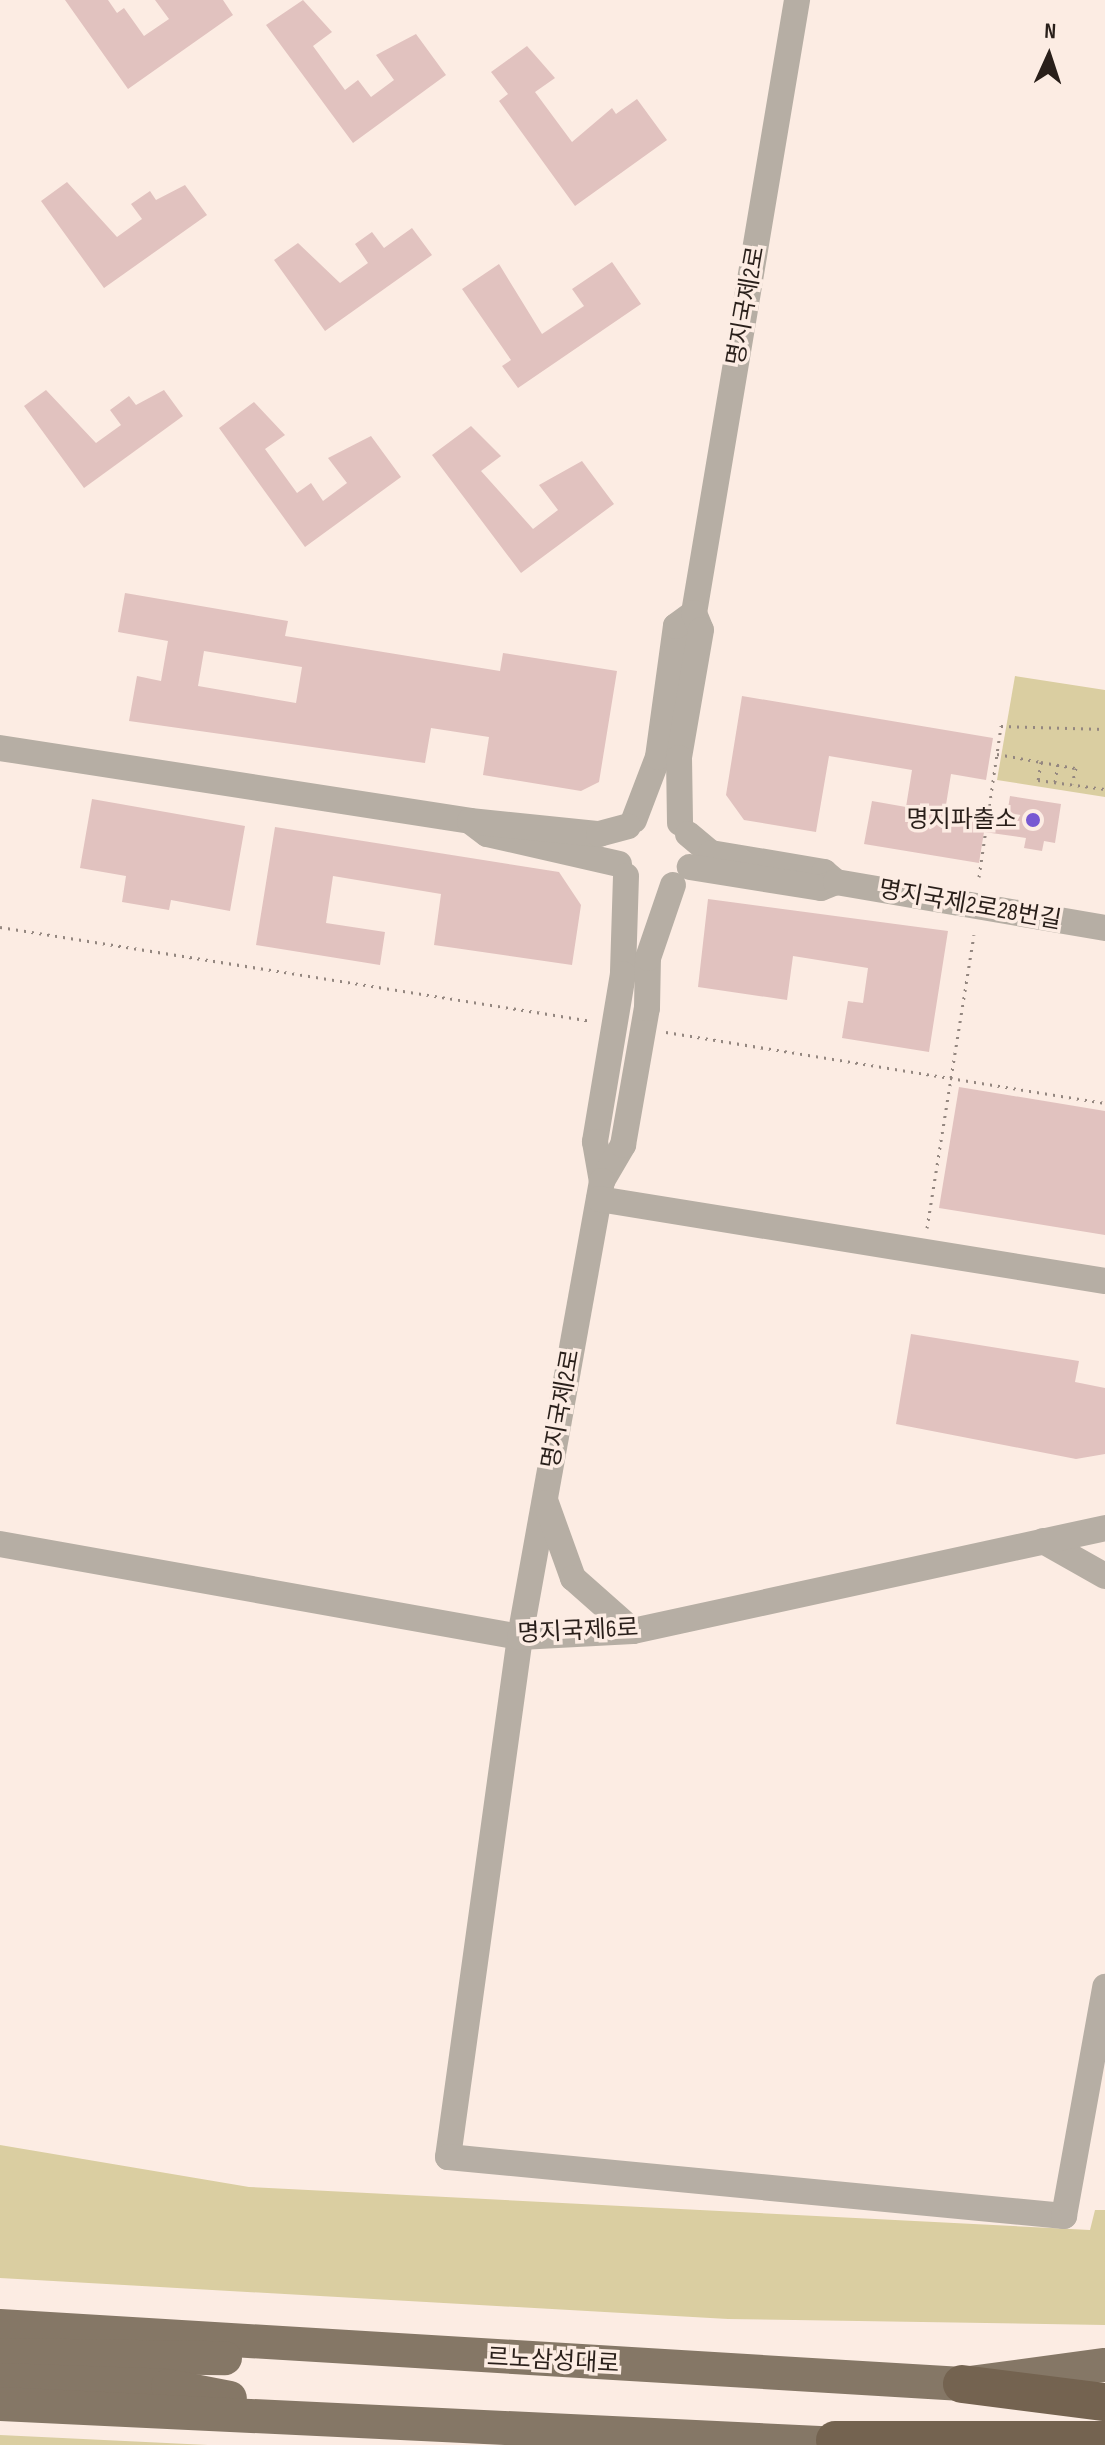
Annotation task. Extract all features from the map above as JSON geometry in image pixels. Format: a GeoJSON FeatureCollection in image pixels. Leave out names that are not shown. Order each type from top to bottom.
{"type":"FeatureCollection","features":[{"type":"Feature","properties":{"kind":"highway"},"geometry":{"type":"LineString","coordinates":[[962,2384],[1105,2402]]}},
{"type":"Feature","properties":{"kind":"highway"},"geometry":{"type":"LineString","coordinates":[[849,2443],[1105,2440]]}},
{"type":"Feature","properties":{"kind":"main road","name":"르노삼성대로"},"geometry":{"type":"LineString","coordinates":[[0,2326],[962,2384],[1105,2365]]}},
{"type":"Feature","properties":{"kind":"main road"},"geometry":{"type":"LineString","coordinates":[[0,2355],[181,2362],[341,2348]]}},
{"type":"Feature","properties":{"kind":"main road"},"geometry":{"type":"LineString","coordinates":[[0,2380],[168,2386],[349,2421]]}},
{"type":"Feature","properties":{"kind":"main road"},"geometry":{"type":"LineString","coordinates":[[0,2404],[849,2443]]}},
{"type":"Feature","properties":{"kind":"street","name":"명지국제2로"},"geometry":{"type":"LineString","coordinates":[[684,828],[679,758],[701,630],[694,613],[797,0]]}},
{"type":"Feature","properties":{"kind":"street","name":"명지국제2로"},"geometry":{"type":"LineString","coordinates":[[631,823],[658,757],[676,626],[694,613]]}},
{"type":"Feature","properties":{"kind":"street"},"geometry":{"type":"LineString","coordinates":[[0,748],[470,821],[599,834],[657,814],[684,828],[681,876],[648,889],[622,870],[487,834],[470,821]]}},
{"type":"Feature","properties":{"kind":"street"},"geometry":{"type":"LineString","coordinates":[[622,870],[619,840],[631,823]]}},
{"type":"Feature","properties":{"kind":"street","name":"명지국제2로28번길"},"geometry":{"type":"LineString","coordinates":[[684,828],[711,853],[824,872],[836,882],[1105,928]]}},
{"type":"Feature","properties":{"kind":"street","name":"명지국제2로"},"geometry":{"type":"LineString","coordinates":[[622,870],[623,974],[595,1142],[600,1190],[520,1637],[448,2157],[1064,2216],[1105,1987]]}},
{"type":"Feature","properties":{"kind":"street","name":"명지국제2로"},"geometry":{"type":"LineString","coordinates":[[600,1190],[623,1145],[647,1008],[648,958],[681,876]]}},
{"type":"Feature","properties":{"kind":"street","name":"명지국제2로28번길"},"geometry":{"type":"LineString","coordinates":[[681,876],[821,888],[836,882]]}},
{"type":"Feature","properties":{"kind":"street"},"geometry":{"type":"LineString","coordinates":[[600,1190],[1105,1281]]}},
{"type":"Feature","properties":{"kind":"street"},"geometry":{"type":"LineString","coordinates":[[545,1497],[573,1578],[633,1631]]}},
{"type":"Feature","properties":{"kind":"street","name":"명지국제6로"},"geometry":{"type":"LineString","coordinates":[[0,1544],[520,1637],[633,1631],[1105,1528]]}},
{"type":"Feature","properties":{"kind":"street"},"geometry":{"type":"LineString","coordinates":[[1043,1541],[1105,1576]]}},
{"type":"Feature","properties":{"kind":"path"},"geometry":{"type":"LineString","coordinates":[[979,877],[1001,726],[1105,729]]}},
{"type":"Feature","properties":{"kind":"path"},"geometry":{"type":"LineString","coordinates":[[997,754],[1076,768],[1072,785]]}},
{"type":"Feature","properties":{"kind":"path"},"geometry":{"type":"LineString","coordinates":[[1041,762],[1038,780],[1105,789]]}},
{"type":"Feature","properties":{"kind":"path"},"geometry":{"type":"LineString","coordinates":[[1055,782],[1058,764]]}},
{"type":"Feature","properties":{"kind":"path"},"geometry":{"type":"LineString","coordinates":[[0,927],[600,1023]]}},
{"type":"Feature","properties":{"kind":"path"},"geometry":{"type":"LineString","coordinates":[[926,1235],[974,935]]}},
{"type":"Feature","properties":{"kind":"path"},"geometry":{"type":"LineString","coordinates":[[666,1032],[1105,1103]]}},
{"type":"Feature","properties":{"kind":"shaded area"},"geometry":{"type":"Polygon","coordinates":[[[1015,676],[1105,690],[1105,797],[997,780],[1015,676]]]}},
{"type":"Feature","properties":{"kind":"shaded area"},"geometry":{"type":"Polygon","coordinates":[[[0,2145],[249,2187],[1090,2230],[1095,2210],[1105,2210],[1105,2325],[728,2319],[0,2278],[0,2145]]]}},
{"type":"Feature","properties":{"kind":"shaded area"},"geometry":{"type":"Polygon","coordinates":[[[0,2435],[208,2445],[0,2445],[0,2435]]]}},
{"type":"Feature","properties":{"kind":"building"},"geometry":{"type":"Polygon","coordinates":[[[65,0],[108,0],[117,13],[124,8],[144,36],[169,19],[155,0],[223,0],[233,15],[128,89],[65,0]]]}},
{"type":"Feature","properties":{"kind":"building"},"geometry":{"type":"Polygon","coordinates":[[[303,0],[332,32],[313,46],[345,90],[358,80],[371,97],[394,80],[376,55],[416,34],[446,75],[353,143],[266,25],[303,0]]]}},
{"type":"Feature","properties":{"kind":"building"},"geometry":{"type":"Polygon","coordinates":[[[527,46],[555,78],[535,92],[572,142],[612,108],[616,114],[637,99],[667,140],[575,206],[499,101],[508,94],[491,72],[527,46]]]}},
{"type":"Feature","properties":{"kind":"building"},"geometry":{"type":"Polygon","coordinates":[[[67,182],[117,237],[142,219],[131,204],[150,191],[156,200],[185,185],[207,215],[104,288],[41,201],[67,182]]]}},
{"type":"Feature","properties":{"kind":"building"},"geometry":{"type":"Polygon","coordinates":[[[412,228],[432,255],[325,331],[274,260],[298,243],[340,283],[368,263],[355,244],[372,232],[384,248],[412,228]]]}},
{"type":"Feature","properties":{"kind":"building"},"geometry":{"type":"Polygon","coordinates":[[[612,262],[641,304],[518,388],[502,366],[511,360],[462,289],[499,264],[542,334],[584,306],[572,289],[612,262]]]}},
{"type":"Feature","properties":{"kind":"building"},"geometry":{"type":"Polygon","coordinates":[[[46,390],[96,443],[121,425],[110,410],[129,396],[136,405],[164,390],[183,416],[84,488],[24,406],[46,390]]]}},
{"type":"Feature","properties":{"kind":"building"},"geometry":{"type":"Polygon","coordinates":[[[254,402],[285,435],[265,449],[297,493],[311,483],[323,501],[347,483],[328,458],[371,436],[401,477],[305,547],[219,428],[254,402]]]}},
{"type":"Feature","properties":{"kind":"building"},"geometry":{"type":"Polygon","coordinates":[[[471,426],[501,456],[481,471],[533,529],[558,510],[539,485],[582,461],[614,504],[521,573],[432,455],[471,426]]]}},
{"type":"Feature","properties":{"kind":"building"},"geometry":{"type":"Polygon","coordinates":[[[125,593],[288,621],[285,636],[500,671],[503,653],[617,671],[599,782],[581,791],[483,775],[489,737],[431,728],[425,763],[129,721],[137,676],[161,681],[168,641],[118,632],[125,593]],[[204,651],[198,686],[296,703],[302,667],[204,651]]]}},
{"type":"Feature","properties":{"kind":"building"},"geometry":{"type":"Polygon","coordinates":[[[742,696],[993,738],[986,780],[951,774],[945,811],[1006,821],[1010,796],[1061,804],[1055,843],[1044,841],[1042,851],[1024,848],[1026,838],[984,832],[979,863],[864,844],[872,801],[906,807],[912,770],[829,756],[816,832],[744,820],[726,795],[742,696]]]}},
{"type":"Feature","properties":{"kind":"building"},"geometry":{"type":"Polygon","coordinates":[[[92,799],[245,826],[230,911],[171,900],[169,910],[122,902],[126,876],[80,868],[92,799]]]}},
{"type":"Feature","properties":{"kind":"building"},"geometry":{"type":"Polygon","coordinates":[[[275,827],[559,872],[581,905],[572,965],[434,945],[441,894],[333,876],[326,923],[385,932],[380,965],[256,945],[275,827]]]}},
{"type":"Feature","properties":{"kind":"building"},"geometry":{"type":"Polygon","coordinates":[[[708,899],[948,931],[929,1052],[842,1038],[848,1001],[863,1003],[868,968],[793,956],[787,1000],[698,987],[708,899]]]}},
{"type":"Feature","properties":{"kind":"building"},"geometry":{"type":"Polygon","coordinates":[[[959,1087],[1105,1111],[1105,1235],[939,1208],[959,1087]]]}},
{"type":"Feature","properties":{"kind":"building"},"geometry":{"type":"Polygon","coordinates":[[[911,1334],[1079,1361],[1075,1382],[1105,1388],[1105,1454],[1076,1459],[896,1424],[911,1334]]]}},
{"type":"Feature","properties":{"kind":"place","name":"명지파출소"},"geometry":{"type":"Point","coordinates":[1033,820]}}]}
